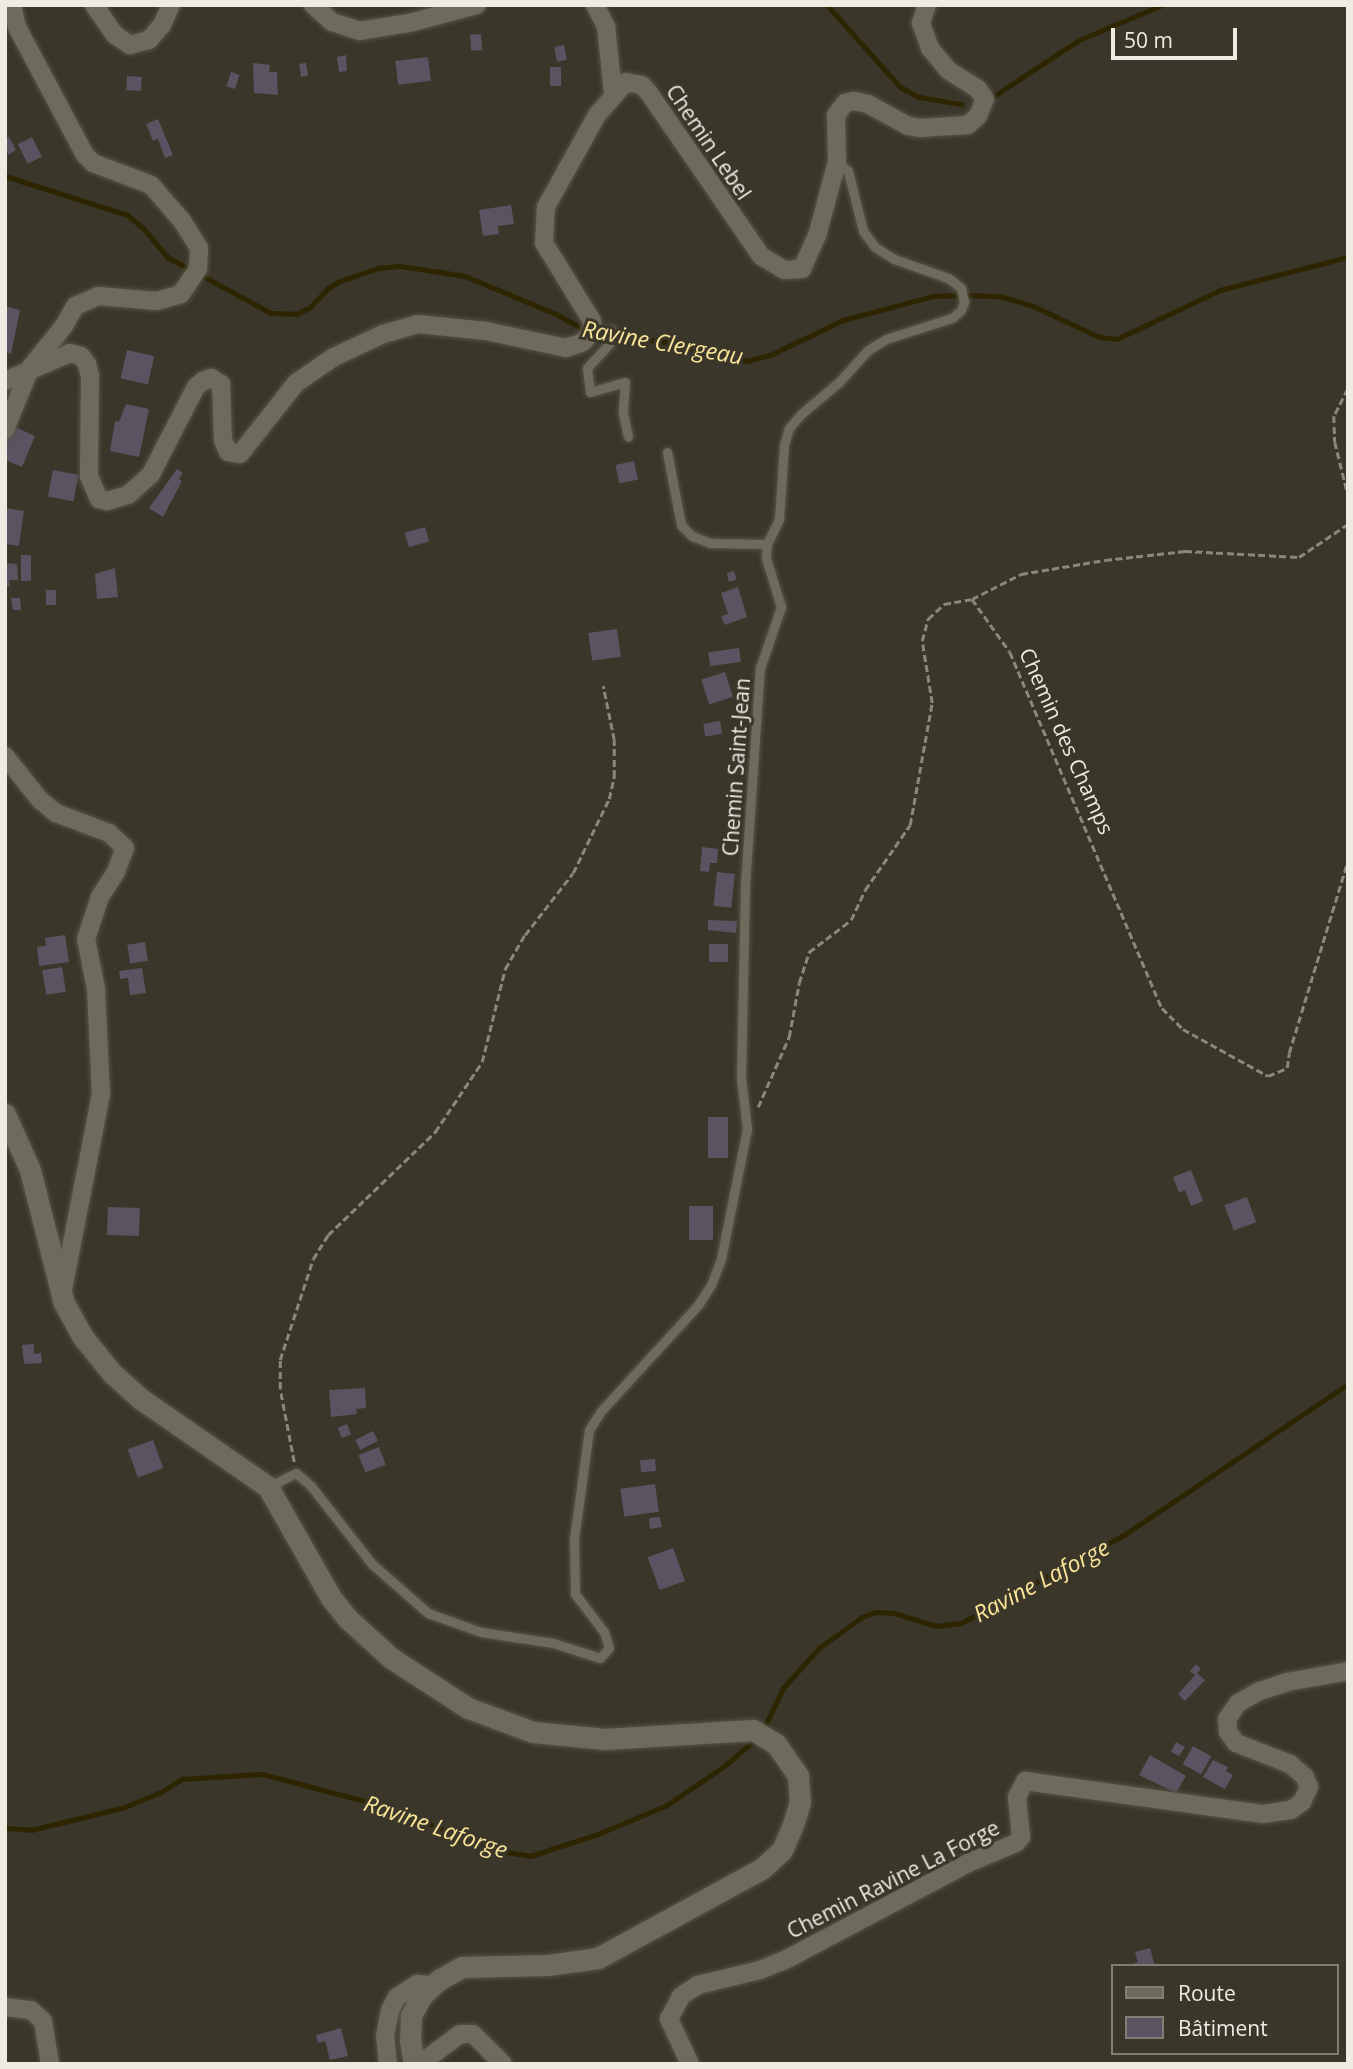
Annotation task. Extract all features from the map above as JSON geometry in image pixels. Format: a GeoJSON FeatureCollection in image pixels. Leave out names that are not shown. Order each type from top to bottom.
{"type":"FeatureCollection","features":[{"type":"Feature","properties":{"kind":"main road"},"geometry":{"type":"LineString","coordinates":[[5,1114],[30,1170],[62,1295],[82,1336],[112,1373],[141,1399],[268,1487],[318,1577],[347,1618],[391,1658],[468,1708],[533,1732],[605,1739],[754,1730],[776,1744],[798,1776],[800,1802],[794,1822],[782,1850],[763,1868],[598,1958],[548,1965],[462,1967],[422,1995],[411,2016],[410,2040],[414,2064]]}},
{"type":"Feature","properties":{"kind":"street"},"geometry":{"type":"LineString","coordinates":[[5,430],[30,369],[64,326],[75,306],[98,296],[157,301],[181,294],[198,269],[199,248],[183,222],[151,185],[93,163],[85,155],[11,27],[12,5]]}},
{"type":"Feature","properties":{"kind":"street"},"geometry":{"type":"LineString","coordinates":[[94,5],[115,35],[130,45],[149,40],[162,26],[171,5]]}},
{"type":"Feature","properties":{"kind":"street"},"geometry":{"type":"LineString","coordinates":[[313,5],[332,22],[359,31],[409,23],[477,5]]}},
{"type":"Feature","properties":{"kind":"street"},"geometry":{"type":"LineString","coordinates":[[5,381],[69,353],[81,356],[88,364],[89,476],[99,499],[107,501],[128,495],[151,474],[196,387],[211,378],[221,383],[223,440],[228,452],[240,454],[296,383],[334,357],[383,334],[418,324],[486,331],[566,348],[583,342],[591,333],[592,321],[579,297],[554,264],[544,243],[543,231],[546,207],[555,188],[613,93],[606,27],[595,5]]}},
{"type":"Feature","properties":{"kind":"street","name":"Chemin Lebel"},"geometry":{"type":"LineString","coordinates":[[613,93],[626,82],[642,85],[761,256],[784,270],[802,269],[817,236],[837,162],[836,115],[845,103],[854,101],[868,104],[908,126],[920,128],[968,125],[978,116],[985,99],[978,89],[949,71],[930,48],[921,23],[927,5]]}},
{"type":"Feature","properties":{"kind":"street"},"geometry":{"type":"LineString","coordinates":[[5,756],[40,800],[56,813],[109,833],[125,848],[116,872],[100,897],[86,939],[96,989],[102,1094],[62,1295]]}},
{"type":"Feature","properties":{"kind":"street","name":"Chemin Ravine La Forge"},"geometry":{"type":"LineString","coordinates":[[691,2064],[668,2018],[681,1996],[698,1985],[760,1970],[787,1959],[968,1863],[1016,1843],[1021,1837],[1017,1797],[1026,1781],[1262,1814],[1291,1810],[1302,1802],[1308,1787],[1305,1777],[1290,1764],[1236,1743],[1228,1732],[1227,1719],[1238,1703],[1260,1691],[1287,1682],[1348,1671]]}},
{"type":"Feature","properties":{"kind":"street"},"geometry":{"type":"LineString","coordinates":[[388,2064],[385,2036],[390,2010],[397,1997],[417,1983],[433,1985]]}},
{"type":"Feature","properties":{"kind":"street"},"geometry":{"type":"LineString","coordinates":[[5,2007],[31,2010],[43,2021],[50,2064]]}},
{"type":"Feature","properties":{"kind":"street"},"geometry":{"type":"LineString","coordinates":[[420,2064],[460,2034],[473,2034],[503,2064]]}},
{"type":"Feature","properties":{"kind":"lane","name":"Chemin Saint-Jean"},"geometry":{"type":"LineString","coordinates":[[747,1129],[741,1078],[745,886],[760,668],[781,607],[766,558],[767,544],[779,519],[784,445],[795,421],[839,382],[868,350],[886,339],[952,318],[961,310],[964,302],[961,288],[948,278],[894,259],[875,247],[863,230],[848,171],[837,162]]}},
{"type":"Feature","properties":{"kind":"lane"},"geometry":{"type":"LineString","coordinates":[[591,333],[612,330],[611,342],[587,368],[590,391],[625,382],[622,413],[628,436]]}},
{"type":"Feature","properties":{"kind":"lane"},"geometry":{"type":"LineString","coordinates":[[667,452],[681,525],[692,536],[710,543],[767,544]]}},
{"type":"Feature","properties":{"kind":"lane"},"geometry":{"type":"LineString","coordinates":[[268,1487],[296,1473],[311,1486],[372,1564],[428,1613],[481,1632],[553,1643],[600,1658],[609,1648],[604,1632],[575,1594],[573,1539],[589,1430],[620,1389],[698,1305],[711,1285],[721,1259],[747,1129]]}},
{"type":"Feature","properties":{"kind":"path"},"geometry":{"type":"LineString","coordinates":[[1348,389],[1334,416],[1335,442],[1348,495]]}},
{"type":"Feature","properties":{"kind":"path"},"geometry":{"type":"LineString","coordinates":[[747,1129],[789,1037],[799,983],[809,951],[851,920],[865,890],[910,825],[932,703],[922,641],[928,619],[944,604],[971,598],[1021,574],[1105,560],[1185,551],[1299,556],[1348,524]]}},
{"type":"Feature","properties":{"kind":"path","name":"Chemin des Champs"},"geometry":{"type":"LineString","coordinates":[[971,598],[1010,652],[1162,1008],[1183,1028],[1268,1076],[1287,1068],[1289,1053],[1348,860]]}},
{"type":"Feature","properties":{"kind":"path"},"geometry":{"type":"LineString","coordinates":[[296,1473],[280,1389],[279,1360],[313,1259],[328,1236],[435,1132],[482,1062],[505,969],[525,936],[573,873],[609,799],[614,777],[614,740],[603,686]]}},
{"type":"Feature","properties":{"kind":"building"},"geometry":{"type":"Polygon","coordinates":[[[481,34],[482,50],[471,51],[470,35],[481,34]]]}},
{"type":"Feature","properties":{"kind":"building"},"geometry":{"type":"Polygon","coordinates":[[[564,45],[567,60],[557,62],[554,47],[564,45]]]}},
{"type":"Feature","properties":{"kind":"building"},"geometry":{"type":"Polygon","coordinates":[[[346,55],[347,71],[339,72],[337,57],[346,55]]]}},
{"type":"Feature","properties":{"kind":"building"},"geometry":{"type":"Polygon","coordinates":[[[428,57],[431,81],[398,85],[395,61],[428,57]]]}},
{"type":"Feature","properties":{"kind":"building"},"geometry":{"type":"Polygon","coordinates":[[[253,63],[270,65],[269,72],[277,72],[278,95],[254,93],[253,63]]]}},
{"type":"Feature","properties":{"kind":"building"},"geometry":{"type":"Polygon","coordinates":[[[306,63],[308,76],[301,77],[299,64],[306,63]]]}},
{"type":"Feature","properties":{"kind":"building"},"geometry":{"type":"Polygon","coordinates":[[[550,67],[561,67],[561,86],[550,86],[550,67]]]}},
{"type":"Feature","properties":{"kind":"building"},"geometry":{"type":"Polygon","coordinates":[[[231,72],[240,75],[235,89],[226,86],[231,72]]]}},
{"type":"Feature","properties":{"kind":"building"},"geometry":{"type":"Polygon","coordinates":[[[127,76],[142,77],[141,91],[126,90],[127,76]]]}},
{"type":"Feature","properties":{"kind":"building"},"geometry":{"type":"Polygon","coordinates":[[[158,119],[173,155],[165,158],[158,139],[153,141],[146,124],[158,119]]]}},
{"type":"Feature","properties":{"kind":"building"},"geometry":{"type":"Polygon","coordinates":[[[9,137],[16,150],[8,155],[5,138],[9,137]]]}},
{"type":"Feature","properties":{"kind":"building"},"geometry":{"type":"Polygon","coordinates":[[[32,137],[42,157],[28,164],[18,144],[32,137]]]}},
{"type":"Feature","properties":{"kind":"building"},"geometry":{"type":"Polygon","coordinates":[[[511,205],[514,224],[498,226],[499,234],[483,236],[479,210],[511,205]]]}},
{"type":"Feature","properties":{"kind":"building"},"geometry":{"type":"Polygon","coordinates":[[[5,306],[20,310],[11,354],[5,352],[5,306]]]}},
{"type":"Feature","properties":{"kind":"building"},"geometry":{"type":"Polygon","coordinates":[[[127,350],[154,356],[148,385],[120,378],[127,350]]]}},
{"type":"Feature","properties":{"kind":"building"},"geometry":{"type":"Polygon","coordinates":[[[126,404],[149,409],[139,457],[110,451],[115,421],[119,422],[126,404]]]}},
{"type":"Feature","properties":{"kind":"building"},"geometry":{"type":"Polygon","coordinates":[[[13,426],[35,436],[22,467],[5,460],[5,444],[13,426]]]}},
{"type":"Feature","properties":{"kind":"building"},"geometry":{"type":"Polygon","coordinates":[[[634,461],[638,480],[619,484],[615,465],[634,461]]]}},
{"type":"Feature","properties":{"kind":"building"},"geometry":{"type":"Polygon","coordinates":[[[177,469],[183,473],[179,479],[182,481],[163,517],[149,508],[177,469]]]}},
{"type":"Feature","properties":{"kind":"building"},"geometry":{"type":"Polygon","coordinates":[[[53,470],[79,475],[73,501],[48,497],[53,470]]]}},
{"type":"Feature","properties":{"kind":"building"},"geometry":{"type":"Polygon","coordinates":[[[5,508],[24,511],[19,546],[5,544],[5,508]]]}},
{"type":"Feature","properties":{"kind":"building"},"geometry":{"type":"Polygon","coordinates":[[[425,527],[429,541],[409,547],[405,533],[425,527]]]}},
{"type":"Feature","properties":{"kind":"building"},"geometry":{"type":"Polygon","coordinates":[[[21,555],[31,555],[31,581],[21,581],[21,555]]]}},
{"type":"Feature","properties":{"kind":"building"},"geometry":{"type":"Polygon","coordinates":[[[5,563],[17,564],[18,580],[9,580],[10,586],[5,587],[5,563]]]}},
{"type":"Feature","properties":{"kind":"building"},"geometry":{"type":"Polygon","coordinates":[[[115,568],[118,597],[97,599],[95,574],[115,568]]]}},
{"type":"Feature","properties":{"kind":"building"},"geometry":{"type":"Polygon","coordinates":[[[734,571],[737,580],[729,582],[726,573],[734,571]]]}},
{"type":"Feature","properties":{"kind":"building"},"geometry":{"type":"Polygon","coordinates":[[[738,587],[747,617],[725,625],[721,616],[728,614],[721,593],[738,587]]]}},
{"type":"Feature","properties":{"kind":"building"},"geometry":{"type":"Polygon","coordinates":[[[46,590],[56,590],[56,605],[46,605],[46,590]]]}},
{"type":"Feature","properties":{"kind":"building"},"geometry":{"type":"Polygon","coordinates":[[[11,598],[20,598],[21,610],[13,610],[11,598]]]}},
{"type":"Feature","properties":{"kind":"building"},"geometry":{"type":"Polygon","coordinates":[[[617,629],[621,657],[592,661],[588,633],[617,629]]]}},
{"type":"Feature","properties":{"kind":"building"},"geometry":{"type":"Polygon","coordinates":[[[739,648],[741,662],[710,666],[708,652],[739,648]]]}},
{"type":"Feature","properties":{"kind":"building"},"geometry":{"type":"Polygon","coordinates":[[[725,672],[733,697],[709,704],[701,680],[725,672]]]}},
{"type":"Feature","properties":{"kind":"building"},"geometry":{"type":"Polygon","coordinates":[[[720,721],[722,734],[705,736],[703,724],[720,721]]]}},
{"type":"Feature","properties":{"kind":"building"},"geometry":{"type":"Polygon","coordinates":[[[702,847],[718,849],[717,863],[710,863],[709,872],[700,871],[702,847]]]}},
{"type":"Feature","properties":{"kind":"building"},"geometry":{"type":"Polygon","coordinates":[[[717,872],[735,874],[731,908],[713,906],[717,872]]]}},
{"type":"Feature","properties":{"kind":"building"},"geometry":{"type":"Polygon","coordinates":[[[708,920],[737,921],[736,933],[708,930],[708,920]]]}},
{"type":"Feature","properties":{"kind":"building"},"geometry":{"type":"Polygon","coordinates":[[[65,935],[69,962],[39,966],[37,947],[46,946],[45,938],[65,935]]]}},
{"type":"Feature","properties":{"kind":"building"},"geometry":{"type":"Polygon","coordinates":[[[145,942],[148,961],[130,964],[127,945],[145,942]]]}},
{"type":"Feature","properties":{"kind":"building"},"geometry":{"type":"Polygon","coordinates":[[[709,944],[728,944],[728,962],[709,962],[709,944]]]}},
{"type":"Feature","properties":{"kind":"building"},"geometry":{"type":"Polygon","coordinates":[[[62,967],[66,992],[46,995],[42,970],[62,967]]]}},
{"type":"Feature","properties":{"kind":"building"},"geometry":{"type":"Polygon","coordinates":[[[142,968],[146,993],[130,995],[128,978],[120,979],[119,971],[142,968]]]}},
{"type":"Feature","properties":{"kind":"building"},"geometry":{"type":"Polygon","coordinates":[[[708,1117],[728,1117],[728,1158],[708,1158],[708,1117]]]}},
{"type":"Feature","properties":{"kind":"building"},"geometry":{"type":"Polygon","coordinates":[[[1191,1170],[1203,1201],[1191,1206],[1185,1190],[1179,1193],[1173,1177],[1191,1170]]]}},
{"type":"Feature","properties":{"kind":"building"},"geometry":{"type":"Polygon","coordinates":[[[1247,1197],[1256,1222],[1234,1231],[1224,1205],[1247,1197]]]}},
{"type":"Feature","properties":{"kind":"building"},"geometry":{"type":"Polygon","coordinates":[[[689,1206],[713,1206],[713,1240],[689,1240],[689,1206]]]}},
{"type":"Feature","properties":{"kind":"building"},"geometry":{"type":"Polygon","coordinates":[[[108,1207],[140,1208],[139,1236],[107,1235],[108,1207]]]}},
{"type":"Feature","properties":{"kind":"building"},"geometry":{"type":"Polygon","coordinates":[[[34,1344],[34,1354],[41,1353],[42,1363],[24,1364],[22,1345],[34,1344]]]}},
{"type":"Feature","properties":{"kind":"building"},"geometry":{"type":"Polygon","coordinates":[[[365,1388],[366,1408],[356,1409],[357,1414],[331,1417],[329,1390],[365,1388]]]}},
{"type":"Feature","properties":{"kind":"building"},"geometry":{"type":"Polygon","coordinates":[[[347,1424],[351,1434],[342,1438],[338,1428],[347,1424]]]}},
{"type":"Feature","properties":{"kind":"building"},"geometry":{"type":"Polygon","coordinates":[[[373,1431],[378,1441],[360,1450],[355,1440],[373,1431]]]}},
{"type":"Feature","properties":{"kind":"building"},"geometry":{"type":"Polygon","coordinates":[[[153,1440],[163,1468],[138,1477],[128,1449],[153,1440]]]}},
{"type":"Feature","properties":{"kind":"building"},"geometry":{"type":"Polygon","coordinates":[[[379,1447],[386,1465],[365,1473],[358,1455],[379,1447]]]}},
{"type":"Feature","properties":{"kind":"building"},"geometry":{"type":"Polygon","coordinates":[[[655,1459],[656,1471],[641,1472],[640,1460],[655,1459]]]}},
{"type":"Feature","properties":{"kind":"building"},"geometry":{"type":"Polygon","coordinates":[[[655,1484],[659,1512],[624,1517],[620,1489],[655,1484]]]}},
{"type":"Feature","properties":{"kind":"building"},"geometry":{"type":"Polygon","coordinates":[[[660,1517],[662,1527],[650,1529],[649,1518],[660,1517]]]}},
{"type":"Feature","properties":{"kind":"building"},"geometry":{"type":"Polygon","coordinates":[[[673,1548],[685,1581],[660,1590],[648,1557],[673,1548]]]}},
{"type":"Feature","properties":{"kind":"building"},"geometry":{"type":"Polygon","coordinates":[[[1196,1664],[1201,1669],[1197,1673],[1205,1680],[1185,1701],[1178,1694],[1195,1675],[1190,1671],[1196,1664]]]}},
{"type":"Feature","properties":{"kind":"building"},"geometry":{"type":"Polygon","coordinates":[[[1176,1742],[1185,1747],[1179,1756],[1171,1752],[1176,1742]]]}},
{"type":"Feature","properties":{"kind":"building"},"geometry":{"type":"Polygon","coordinates":[[[1193,1746],[1211,1756],[1201,1775],[1183,1764],[1193,1746]]]}},
{"type":"Feature","properties":{"kind":"building"},"geometry":{"type":"Polygon","coordinates":[[[1150,1755],[1186,1776],[1176,1793],[1139,1775],[1150,1755]]]}},
{"type":"Feature","properties":{"kind":"building"},"geometry":{"type":"Polygon","coordinates":[[[1213,1760],[1228,1767],[1226,1771],[1233,1775],[1225,1789],[1203,1777],[1213,1760]]]}},
{"type":"Feature","properties":{"kind":"building"},"geometry":{"type":"Polygon","coordinates":[[[1150,1948],[1154,1964],[1132,1964],[1138,1962],[1135,1952],[1150,1948]]]}},
{"type":"Feature","properties":{"kind":"building"},"geometry":{"type":"Polygon","coordinates":[[[341,2028],[348,2056],[330,2060],[325,2041],[318,2043],[316,2035],[341,2028]]]}},
{"type":"Feature","properties":{"kind":"waterway"},"geometry":{"type":"LineString","coordinates":[[827,5],[900,87],[919,97],[961,104]]}},
{"type":"Feature","properties":{"kind":"waterway"},"geometry":{"type":"LineString","coordinates":[[994,96],[1079,40],[1162,5]]}},
{"type":"Feature","properties":{"kind":"waterway","name":"Ravine Clergeau"},"geometry":{"type":"LineString","coordinates":[[5,176],[127,215],[143,228],[167,257],[271,313],[296,314],[309,308],[328,288],[340,281],[377,268],[400,266],[465,276],[556,314],[587,331]]}},
{"type":"Feature","properties":{"kind":"waterway","name":"Ravine Clergeau"},"geometry":{"type":"LineString","coordinates":[[610,335],[673,343],[705,353],[747,361],[770,355],[843,320],[933,296],[965,295],[1000,296],[1033,306],[1099,337],[1117,339],[1220,290],[1348,257]]}},
{"type":"Feature","properties":{"kind":"waterway","name":"Ravine Laforge"},"geometry":{"type":"LineString","coordinates":[[763,1730],[783,1688],[819,1648],[862,1617],[875,1612],[894,1613],[936,1626],[961,1623],[1124,1535],[1348,1384]]}},
{"type":"Feature","properties":{"kind":"waterway","name":"Ravine Laforge"},"geometry":{"type":"LineString","coordinates":[[5,1828],[31,1830],[125,1807],[161,1792],[182,1779],[262,1774],[380,1805],[500,1851],[530,1856],[598,1834],[667,1805],[723,1767],[758,1737]]}}]}
